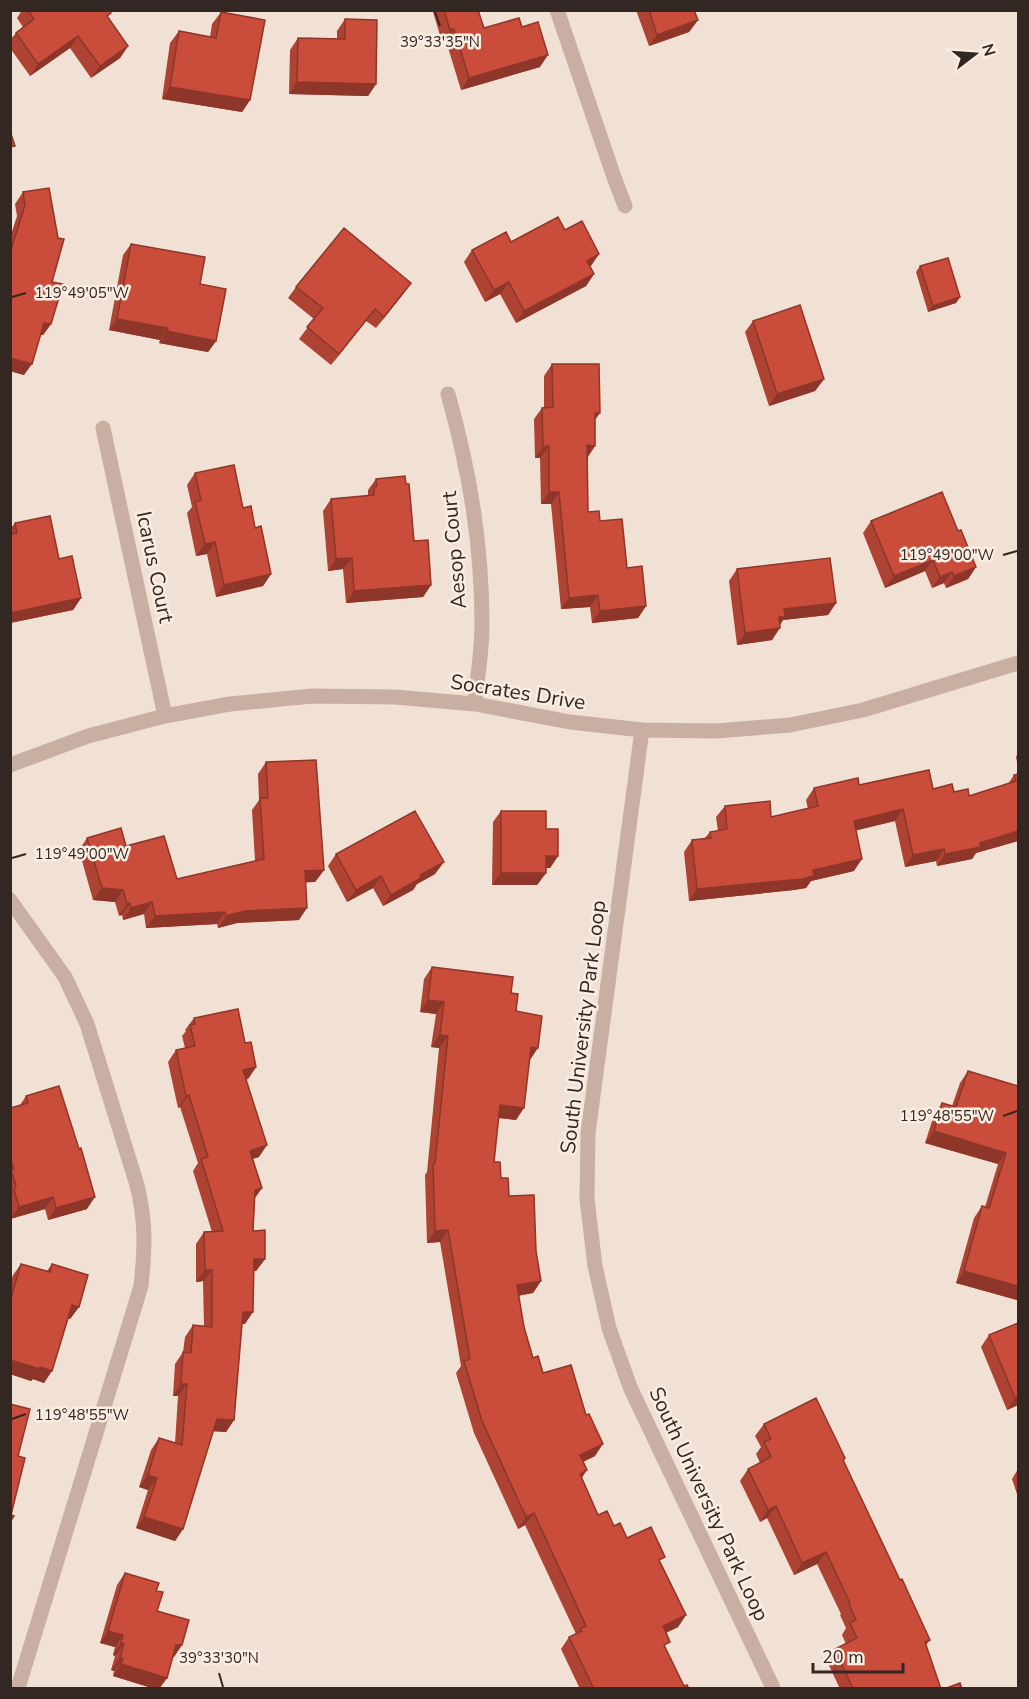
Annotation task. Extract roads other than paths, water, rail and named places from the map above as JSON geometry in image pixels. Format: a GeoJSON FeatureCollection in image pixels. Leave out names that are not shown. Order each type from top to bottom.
{"type":"FeatureCollection","features":[{"type":"Feature","properties":{"kind":"street"},"geometry":{"type":"LineString","coordinates":[[557,10],[625,206]]}},
{"type":"Feature","properties":{"kind":"street","name":"Aesop Court"},"geometry":{"type":"LineString","coordinates":[[448,394],[471,488],[480,556],[482,628],[475,704]]}},
{"type":"Feature","properties":{"kind":"street","name":"Icarus Court"},"geometry":{"type":"LineString","coordinates":[[103,428],[165,716]]}},
{"type":"Feature","properties":{"kind":"street","name":"Socrates Drive"},"geometry":{"type":"LineString","coordinates":[[10,765],[88,736],[165,716],[230,704],[312,696],[395,696],[475,704],[570,722],[642,730],[716,731],[790,725],[863,710],[1018,663]]}},
{"type":"Feature","properties":{"kind":"street","name":"South University Park Loop"},"geometry":{"type":"LineString","coordinates":[[642,730],[588,1133],[587,1199],[595,1266],[609,1328],[630,1387],[773,1689]]}},
{"type":"Feature","properties":{"kind":"street"},"geometry":{"type":"LineString","coordinates":[[10,900],[64,978],[87,1024],[137,1185],[142,1208],[145,1246],[141,1286],[18,1689]]}}]}
